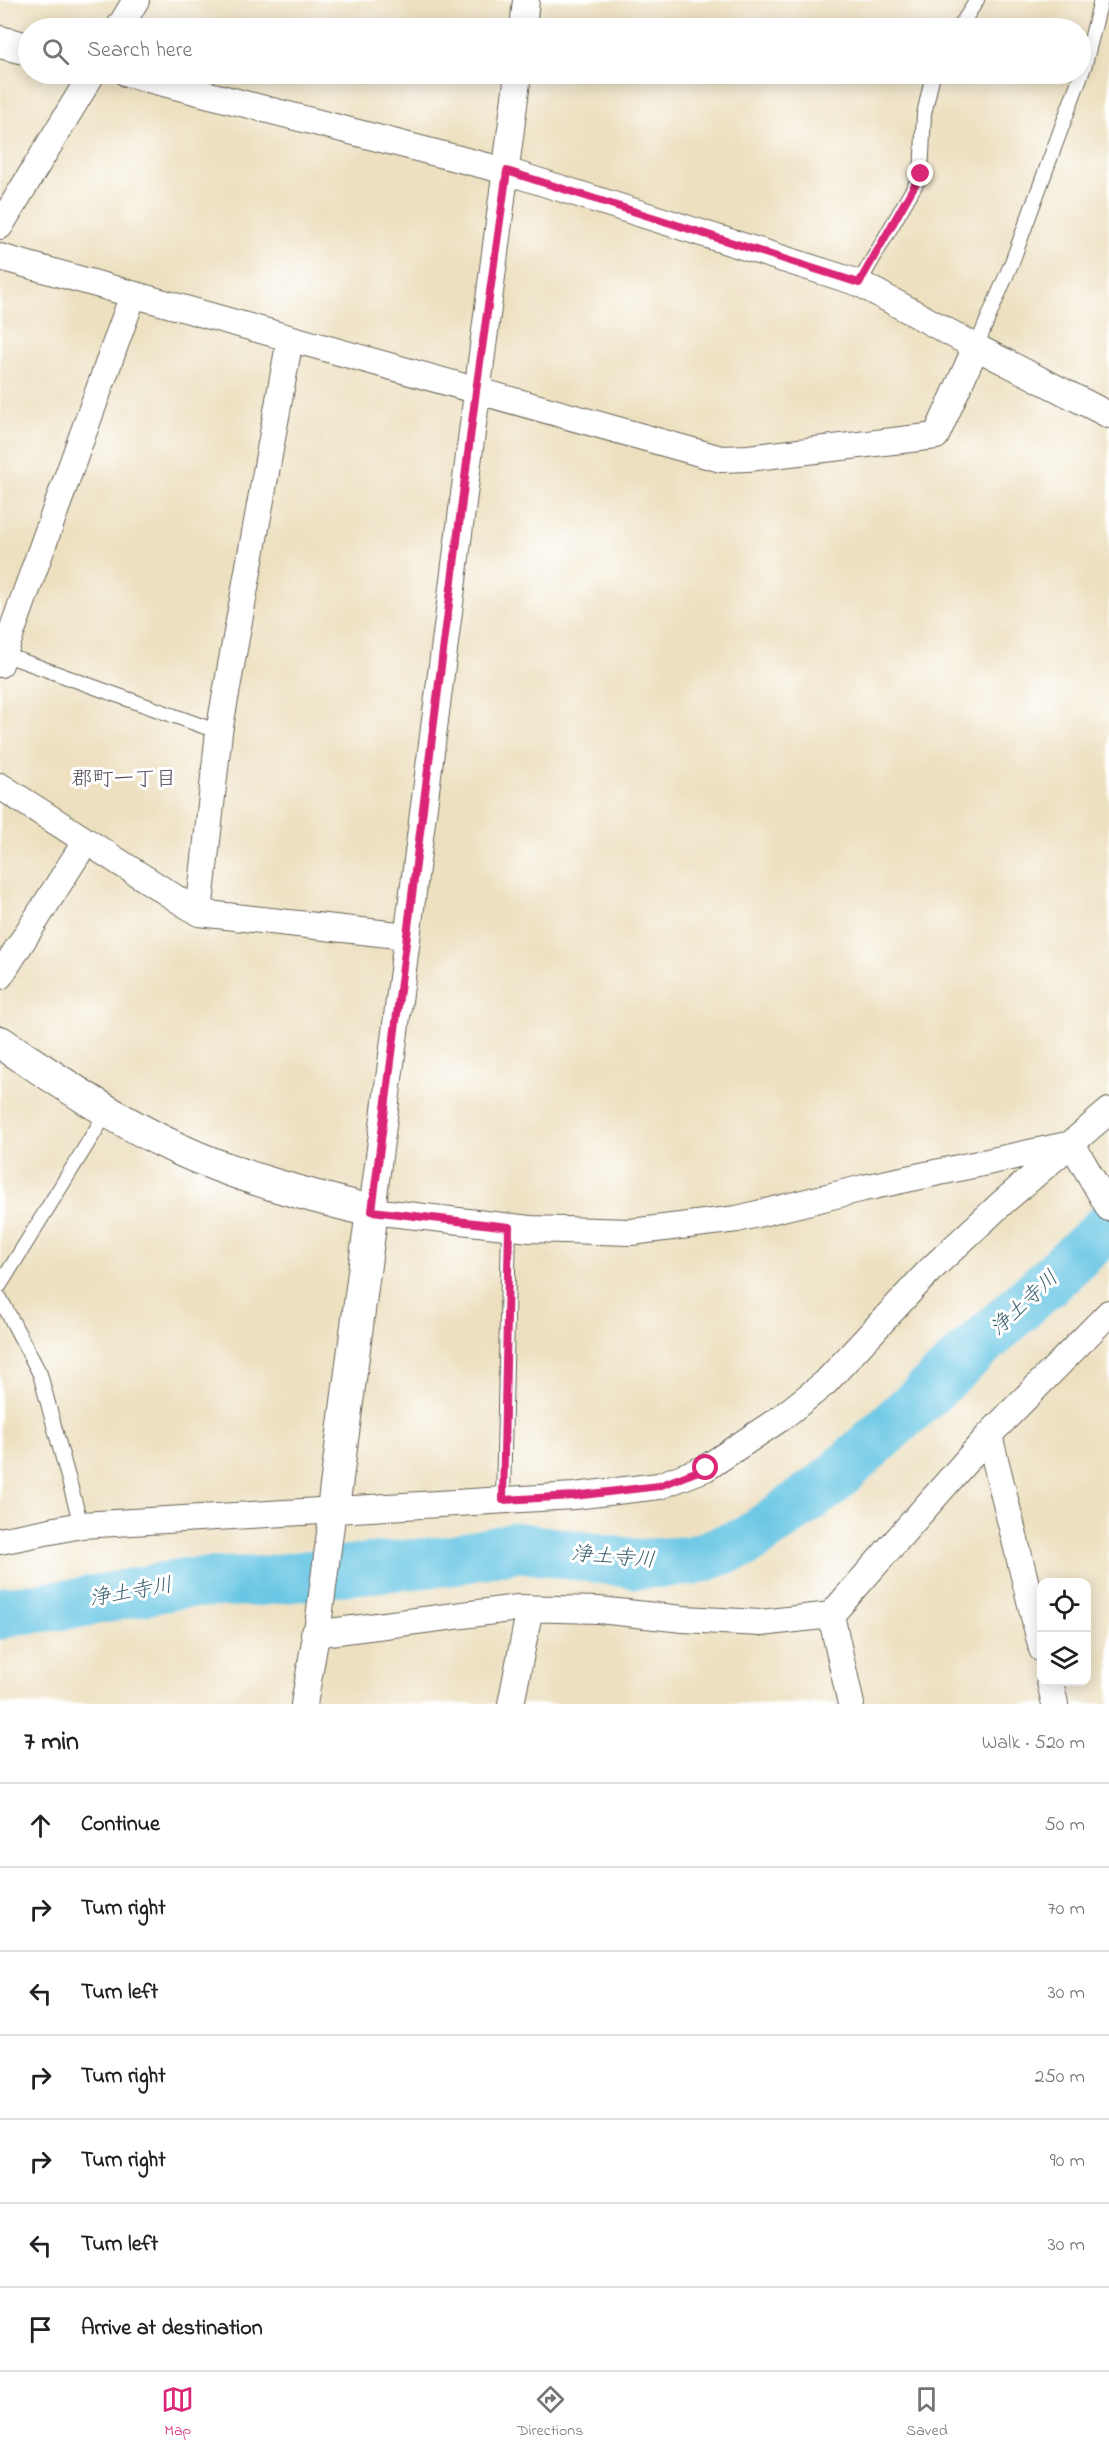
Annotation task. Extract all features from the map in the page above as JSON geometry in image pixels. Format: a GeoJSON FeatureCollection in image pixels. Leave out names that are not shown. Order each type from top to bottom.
{"type":"FeatureCollection","features":[{"type":"Feature","properties":{"kind":"street"},"geometry":{"type":"LineString","coordinates":[[125,18],[136,0]]}},
{"type":"Feature","properties":{"kind":"street"},"geometry":{"type":"LineString","coordinates":[[524,18],[526,0]]}},
{"type":"Feature","properties":{"kind":"street"},"geometry":{"type":"LineString","coordinates":[[0,42],[18,46]]}},
{"type":"Feature","properties":{"kind":"street"},"geometry":{"type":"LineString","coordinates":[[0,226],[86,84]]}},
{"type":"Feature","properties":{"kind":"street"},"geometry":{"type":"LineString","coordinates":[[167,84],[507,171],[859,283],[976,347],[1109,415]]}},
{"type":"Feature","properties":{"kind":"street"},"geometry":{"type":"LineString","coordinates":[[304,1704],[333,1509],[517,84]]}},
{"type":"Feature","properties":{"kind":"street"},"geometry":{"type":"LineString","coordinates":[[0,257],[721,459],[748,458],[936,436],[976,347]]}},
{"type":"Feature","properties":{"kind":"street"},"geometry":{"type":"LineString","coordinates":[[2,659],[134,295]]}},
{"type":"Feature","properties":{"kind":"street"},"geometry":{"type":"LineString","coordinates":[[199,913],[219,732],[290,339]]}},
{"type":"Feature","properties":{"kind":"street"},"geometry":{"type":"LineString","coordinates":[[0,786],[199,913],[407,936]]}},
{"type":"Feature","properties":{"kind":"street"},"geometry":{"type":"LineString","coordinates":[[0,976],[86,841]]}},
{"type":"Feature","properties":{"kind":"street"},"geometry":{"type":"LineString","coordinates":[[0,1042],[107,1112],[177,1149],[248,1176],[309,1196],[372,1211],[509,1227],[631,1232],[737,1219],[864,1188],[1072,1144]]}},
{"type":"Feature","properties":{"kind":"street"},"geometry":{"type":"LineString","coordinates":[[0,1541],[81,1525],[574,1496],[659,1486],[706,1468],[781,1419],[825,1383],[929,1271],[1002,1203],[1109,1112]]}},
{"type":"Feature","properties":{"kind":"street"},"geometry":{"type":"LineString","coordinates":[[1072,1144],[1109,1208]]}},
{"type":"Feature","properties":{"kind":"street"},"geometry":{"type":"LineString","coordinates":[[317,1626],[518,1608],[599,1611],[761,1623],[831,1615],[989,1435],[1109,1313]]}},
{"type":"Feature","properties":{"kind":"street"},"geometry":{"type":"LineString","coordinates":[[989,1435],[1037,1633]]}},
{"type":"Feature","properties":{"kind":"street"},"geometry":{"type":"LineString","coordinates":[[511,1704],[530,1608]]}},
{"type":"Feature","properties":{"kind":"street"},"geometry":{"type":"LineString","coordinates":[[831,1615],[851,1704]]}},
{"type":"Feature","properties":{"kind":"street"},"geometry":{"type":"LineString","coordinates":[[1051,1686],[1055,1704]]}},
{"type":"Feature","properties":{"kind":"lane"},"geometry":{"type":"LineString","coordinates":[[965,18],[977,0]]}},
{"type":"Feature","properties":{"kind":"lane"},"geometry":{"type":"LineString","coordinates":[[1091,40],[1101,0]]}},
{"type":"Feature","properties":{"kind":"lane"},"geometry":{"type":"LineString","coordinates":[[859,283],[921,174],[924,114],[931,84]]}},
{"type":"Feature","properties":{"kind":"lane"},"geometry":{"type":"LineString","coordinates":[[976,347],[1012,262],[1078,84]]}},
{"type":"Feature","properties":{"kind":"lane"},"geometry":{"type":"LineString","coordinates":[[2,659],[219,732]]}},
{"type":"Feature","properties":{"kind":"lane"},"geometry":{"type":"LineString","coordinates":[[0,1285],[107,1112]]}},
{"type":"Feature","properties":{"kind":"lane"},"geometry":{"type":"LineString","coordinates":[[503,1500],[509,1227]]}},
{"type":"Feature","properties":{"kind":"lane"},"geometry":{"type":"LineString","coordinates":[[0,1298],[40,1374],[81,1525]]}},
{"type":"Feature","properties":{"kind":"waterway","name":"浄土寺川"},"geometry":{"type":"LineString","coordinates":[[0,1615],[9,1611],[79,1603],[184,1583],[261,1581],[448,1561],[517,1547],[638,1564],[691,1561],[746,1542],[828,1484],[1109,1226]]}},
{"type":"Feature","properties":{"kind":"district","name":"郡町一丁目"},"geometry":{"type":"Point","coordinates":[124,780]}},
{"type":"Feature","properties":{"kind":"route"},"geometry":{"type":"LineString","coordinates":[[706,1468],[659,1486],[574,1496],[503,1500],[509,1227],[372,1211],[476,391],[507,171],[859,283],[921,174]]}}]}
